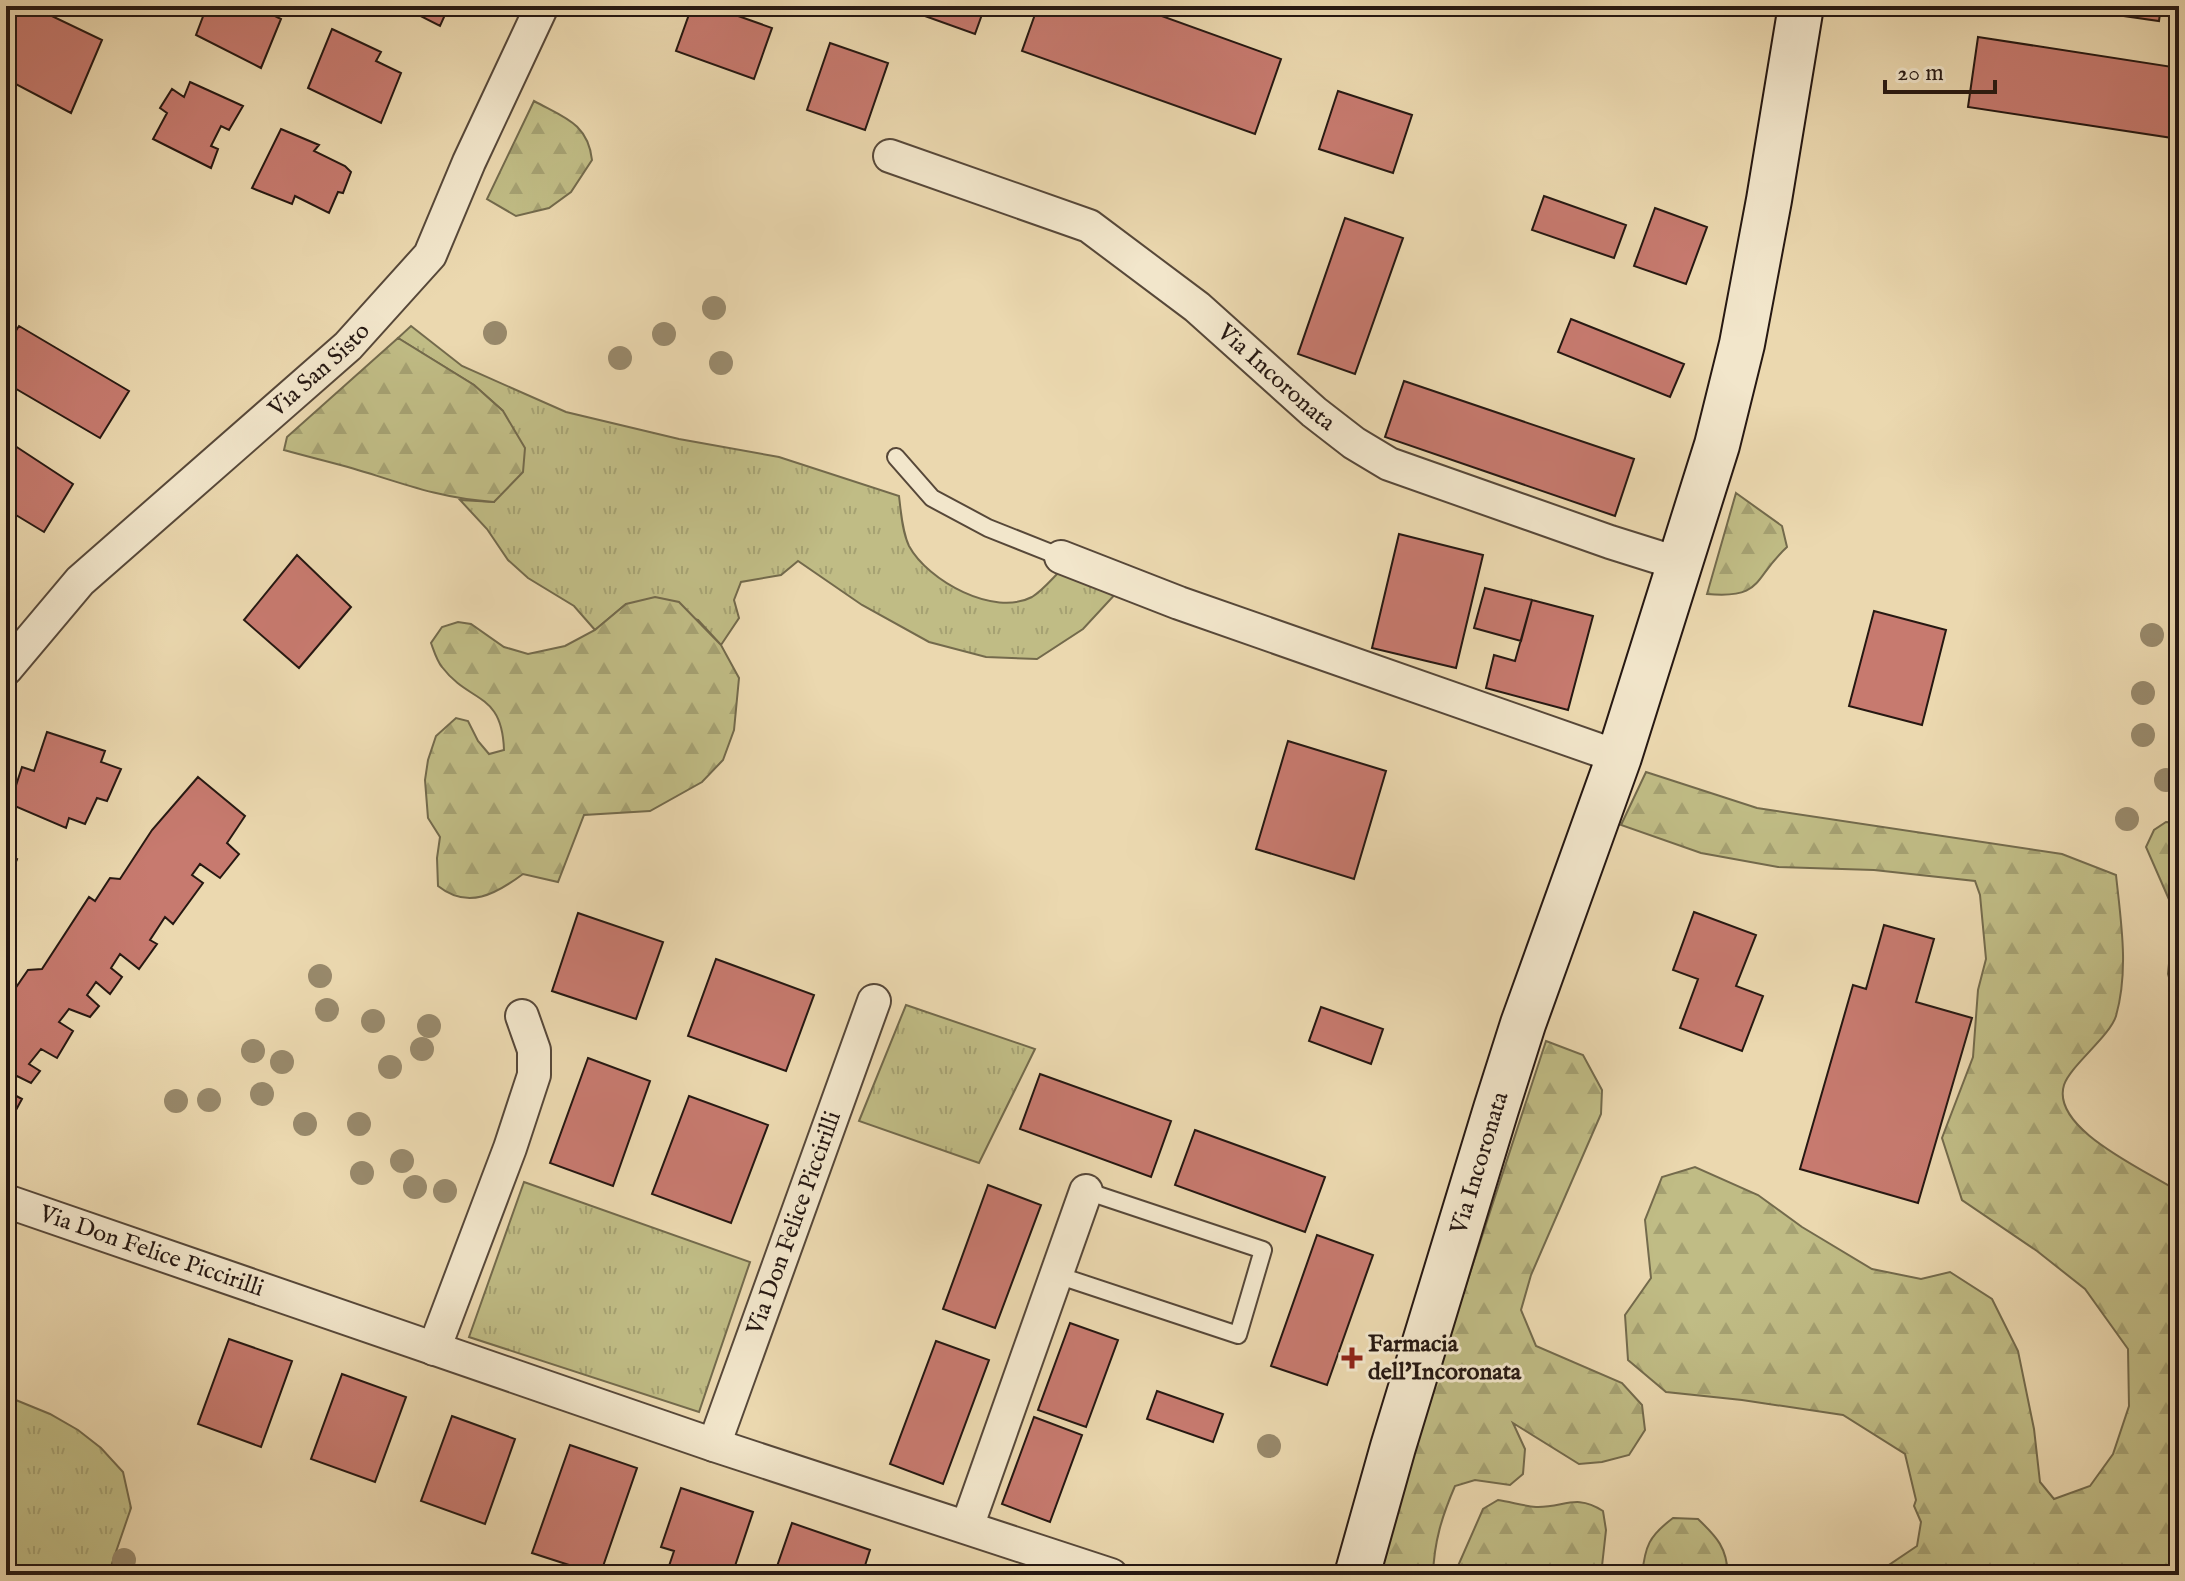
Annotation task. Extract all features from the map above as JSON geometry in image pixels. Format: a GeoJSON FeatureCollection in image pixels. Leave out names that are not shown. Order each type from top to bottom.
{"type":"FeatureCollection","features":[{"type":"Feature","properties":{"kind":"main road","name":"Via Incoronata"},"geometry":{"type":"LineString","coordinates":[[1357,1575],[1393,1447],[1523,1024],[1619,757],[1717,445],[1742,344],[1801,6]]}},
{"type":"Feature","properties":{"kind":"street","name":"Via San Sisto"},"geometry":{"type":"LineString","coordinates":[[6,669],[80,581],[348,346],[430,255],[469,162],[542,6]]}},
{"type":"Feature","properties":{"kind":"street","name":"Via Incoronata"},"geometry":{"type":"LineString","coordinates":[[890,156],[1089,226],[1197,307],[1314,412],[1354,443],[1389,464],[1680,564]]}},
{"type":"Feature","properties":{"kind":"street"},"geometry":{"type":"LineString","coordinates":[[1061,557],[1179,603],[1619,757]]}},
{"type":"Feature","properties":{"kind":"street","name":"Via Don Felice Piccirilli"},"geometry":{"type":"LineString","coordinates":[[714,1445],[874,1001]]}},
{"type":"Feature","properties":{"kind":"street"},"geometry":{"type":"LineString","coordinates":[[434,1349],[534,1075],[534,1050],[522,1016]]}},
{"type":"Feature","properties":{"kind":"street"},"geometry":{"type":"LineString","coordinates":[[967,1527],[1086,1191]]}},
{"type":"Feature","properties":{"kind":"street","name":"Via Don Felice Piccirilli"},"geometry":{"type":"LineString","coordinates":[[6,1201],[714,1445],[1111,1575]]}},
{"type":"Feature","properties":{"kind":"lane"},"geometry":{"type":"LineString","coordinates":[[896,457],[932,498],[988,528],[1061,557]]}},
{"type":"Feature","properties":{"kind":"lane"},"geometry":{"type":"LineString","coordinates":[[1057,1275],[1238,1335],[1263,1250],[1086,1191]]}},
{"type":"Feature","properties":{"kind":"green space"},"geometry":{"type":"Polygon","coordinates":[[[534,101],[580,129],[590,147],[592,160],[571,192],[549,208],[516,216],[487,199],[534,101]]]}},
{"type":"Feature","properties":{"kind":"green space"},"geometry":{"type":"Polygon","coordinates":[[[411,326],[462,366],[566,412],[679,439],[779,457],[899,496],[905,534],[918,559],[946,583],[981,599],[1017,602],[1032,597],[1060,571],[1120,589],[1083,629],[1037,659],[986,657],[929,642],[862,605],[798,561],[781,575],[741,582],[734,600],[739,618],[721,645],[698,620],[626,604],[595,630],[574,606],[528,578],[508,560],[487,529],[460,500],[494,502],[503,411],[474,385],[398,338],[411,326]]]}},
{"type":"Feature","properties":{"kind":"green space"},"geometry":{"type":"Polygon","coordinates":[[[398,338],[474,385],[503,411],[525,448],[523,472],[494,502],[430,492],[284,450],[287,437],[398,338]]]}},
{"type":"Feature","properties":{"kind":"green space"},"geometry":{"type":"Polygon","coordinates":[[[1736,493],[1782,526],[1787,547],[1748,590],[1725,595],[1707,594],[1736,493]]]}},
{"type":"Feature","properties":{"kind":"green space"},"geometry":{"type":"Polygon","coordinates":[[[655,597],[679,602],[721,645],[739,678],[734,730],[723,760],[702,782],[650,811],[584,815],[558,882],[523,874],[503,888],[471,898],[449,893],[438,886],[440,837],[428,818],[425,780],[436,736],[456,718],[468,721],[489,754],[504,750],[502,731],[491,708],[453,679],[439,662],[431,643],[442,627],[458,622],[471,624],[504,647],[528,654],[565,646],[595,630],[626,604],[655,597]]]}},
{"type":"Feature","properties":{"kind":"green space"},"geometry":{"type":"Polygon","coordinates":[[[1646,772],[1757,808],[2062,854],[2116,875],[2122,928],[2120,999],[2116,1016],[2106,1033],[2068,1077],[2064,1085],[2064,1102],[2072,1118],[2105,1148],[2179,1192],[2179,1575],[1883,1575],[1886,1567],[1917,1546],[1921,1522],[1914,1506],[1916,1500],[1905,1454],[1843,1415],[1666,1392],[1628,1360],[1625,1315],[1651,1278],[1645,1220],[1662,1177],[1695,1167],[1758,1195],[1802,1227],[1872,1269],[1921,1279],[1950,1272],[1992,1299],[2018,1351],[2034,1429],[2040,1482],[2054,1499],[2090,1486],[2113,1454],[2129,1406],[2128,1349],[2085,1289],[2037,1251],[1962,1200],[1942,1138],[1973,1057],[1978,990],[1986,959],[1980,895],[1975,881],[1874,870],[1778,867],[1701,853],[1621,825],[1646,772]]]}},
{"type":"Feature","properties":{"kind":"green space"},"geometry":{"type":"Polygon","coordinates":[[[2166,822],[2179,823],[2178,1009],[2168,974],[2171,904],[2146,847],[2154,830],[2166,822]]]}},
{"type":"Feature","properties":{"kind":"green space"},"geometry":{"type":"Polygon","coordinates":[[[906,1005],[1035,1049],[979,1163],[859,1121],[906,1005]]]}},
{"type":"Feature","properties":{"kind":"green space"},"geometry":{"type":"Polygon","coordinates":[[[1546,1041],[1583,1055],[1602,1090],[1601,1114],[1531,1275],[1521,1310],[1536,1346],[1622,1383],[1642,1405],[1645,1430],[1629,1455],[1579,1464],[1513,1423],[1525,1449],[1523,1474],[1510,1485],[1475,1480],[1455,1486],[1440,1529],[1433,1575],[1376,1575],[1429,1398],[1546,1041]]]}},
{"type":"Feature","properties":{"kind":"green space"},"geometry":{"type":"Polygon","coordinates":[[[524,1182],[750,1262],[699,1412],[469,1337],[524,1182]]]}},
{"type":"Feature","properties":{"kind":"green space"},"geometry":{"type":"Polygon","coordinates":[[[6,1396],[50,1414],[78,1430],[101,1448],[123,1472],[131,1508],[108,1575],[6,1575],[6,1396]]]}},
{"type":"Feature","properties":{"kind":"green space"},"geometry":{"type":"Polygon","coordinates":[[[1498,1500],[1536,1507],[1577,1502],[1603,1511],[1606,1530],[1601,1575],[1454,1575],[1483,1509],[1498,1500]]]}},
{"type":"Feature","properties":{"kind":"green space"},"geometry":{"type":"Polygon","coordinates":[[[1673,1518],[1698,1519],[1705,1525],[1723,1550],[1728,1575],[1642,1575],[1650,1542],[1658,1530],[1673,1518]]]}},
{"type":"Feature","properties":{"kind":"building"},"geometry":{"type":"Polygon","coordinates":[[[6,6],[31,6],[102,40],[71,113],[6,79],[6,6]]]}},
{"type":"Feature","properties":{"kind":"building"},"geometry":{"type":"Polygon","coordinates":[[[207,6],[255,6],[281,19],[261,68],[196,35],[207,6]]]}},
{"type":"Feature","properties":{"kind":"building"},"geometry":{"type":"Polygon","coordinates":[[[401,6],[449,6],[440,26],[401,6]]]}},
{"type":"Feature","properties":{"kind":"building"},"geometry":{"type":"Polygon","coordinates":[[[692,6],[710,6],[772,28],[754,79],[676,51],[692,6]]]}},
{"type":"Feature","properties":{"kind":"building"},"geometry":{"type":"Polygon","coordinates":[[[897,6],[985,6],[975,34],[897,6]]]}},
{"type":"Feature","properties":{"kind":"building"},"geometry":{"type":"Polygon","coordinates":[[[1038,6],[1134,6],[1281,59],[1255,134],[1022,51],[1038,6]]]}},
{"type":"Feature","properties":{"kind":"building"},"geometry":{"type":"Polygon","coordinates":[[[2067,6],[2161,6],[2159,21],[2067,6]]]}},
{"type":"Feature","properties":{"kind":"building"},"geometry":{"type":"Polygon","coordinates":[[[332,29],[381,52],[376,61],[401,73],[381,123],[308,88],[332,29]]]}},
{"type":"Feature","properties":{"kind":"building"},"geometry":{"type":"Polygon","coordinates":[[[1978,37],[2179,68],[2179,139],[1968,107],[1978,37]]]}},
{"type":"Feature","properties":{"kind":"building"},"geometry":{"type":"Polygon","coordinates":[[[830,43],[888,63],[865,130],[807,110],[830,43]]]}},
{"type":"Feature","properties":{"kind":"building"},"geometry":{"type":"Polygon","coordinates":[[[190,82],[243,106],[229,130],[221,126],[211,146],[218,149],[211,168],[153,139],[167,113],[160,108],[172,89],[184,97],[190,82]]]}},
{"type":"Feature","properties":{"kind":"building"},"geometry":{"type":"Polygon","coordinates":[[[1338,91],[1412,115],[1393,173],[1319,149],[1338,91]]]}},
{"type":"Feature","properties":{"kind":"building"},"geometry":{"type":"Polygon","coordinates":[[[281,129],[319,145],[314,151],[351,172],[343,193],[338,192],[329,213],[295,196],[292,204],[252,188],[281,129]]]}},
{"type":"Feature","properties":{"kind":"building"},"geometry":{"type":"Polygon","coordinates":[[[1544,196],[1626,225],[1614,258],[1532,230],[1544,196]]]}},
{"type":"Feature","properties":{"kind":"building"},"geometry":{"type":"Polygon","coordinates":[[[1655,208],[1707,227],[1686,284],[1634,266],[1655,208]]]}},
{"type":"Feature","properties":{"kind":"building"},"geometry":{"type":"Polygon","coordinates":[[[1345,218],[1403,238],[1355,374],[1298,354],[1345,218]]]}},
{"type":"Feature","properties":{"kind":"building"},"geometry":{"type":"Polygon","coordinates":[[[1571,319],[1684,364],[1670,397],[1558,352],[1571,319]]]}},
{"type":"Feature","properties":{"kind":"building"},"geometry":{"type":"Polygon","coordinates":[[[19,326],[129,391],[100,438],[6,383],[6,346],[19,326]]]}},
{"type":"Feature","properties":{"kind":"building"},"geometry":{"type":"Polygon","coordinates":[[[1404,381],[1634,459],[1615,516],[1385,437],[1404,381]]]}},
{"type":"Feature","properties":{"kind":"building"},"geometry":{"type":"Polygon","coordinates":[[[6,440],[73,484],[44,532],[6,509],[6,440]]]}},
{"type":"Feature","properties":{"kind":"building"},"geometry":{"type":"Polygon","coordinates":[[[1399,534],[1483,555],[1456,668],[1372,648],[1399,534]]]}},
{"type":"Feature","properties":{"kind":"building"},"geometry":{"type":"Polygon","coordinates":[[[297,555],[351,607],[299,668],[244,620],[297,555]]]}},
{"type":"Feature","properties":{"kind":"building"},"geometry":{"type":"Polygon","coordinates":[[[1485,588],[1532,600],[1521,641],[1474,628],[1485,588]]]}},
{"type":"Feature","properties":{"kind":"building"},"geometry":{"type":"Polygon","coordinates":[[[1532,600],[1593,616],[1568,710],[1486,688],[1494,655],[1515,661],[1532,600]]]}},
{"type":"Feature","properties":{"kind":"building"},"geometry":{"type":"Polygon","coordinates":[[[1874,611],[1946,630],[1922,725],[1849,706],[1874,611]]]}},
{"type":"Feature","properties":{"kind":"building"},"geometry":{"type":"Polygon","coordinates":[[[47,732],[105,751],[101,762],[121,769],[107,801],[97,798],[85,824],[69,818],[66,828],[10,804],[22,767],[34,771],[47,732]]]}},
{"type":"Feature","properties":{"kind":"building"},"geometry":{"type":"Polygon","coordinates":[[[1288,741],[1386,771],[1354,879],[1256,849],[1288,741]]]}},
{"type":"Feature","properties":{"kind":"building"},"geometry":{"type":"Polygon","coordinates":[[[198,777],[245,816],[227,843],[239,854],[220,878],[200,864],[192,875],[203,883],[173,924],[165,917],[150,940],[157,944],[139,969],[120,954],[111,968],[122,977],[110,994],[96,982],[87,995],[99,1006],[90,1017],[69,1009],[59,1022],[73,1031],[57,1058],[41,1049],[29,1064],[40,1071],[31,1083],[17,1076],[7,1091],[22,1099],[15,1112],[6,1108],[6,1002],[28,970],[42,969],[89,897],[95,901],[110,878],[120,879],[152,830],[198,777]]]}},
{"type":"Feature","properties":{"kind":"building"},"geometry":{"type":"Polygon","coordinates":[[[6,855],[17,859],[6,889],[6,855]]]}},
{"type":"Feature","properties":{"kind":"building"},"geometry":{"type":"Polygon","coordinates":[[[1694,912],[1756,935],[1736,986],[1763,996],[1742,1051],[1680,1028],[1698,979],[1673,970],[1694,912]]]}},
{"type":"Feature","properties":{"kind":"building"},"geometry":{"type":"Polygon","coordinates":[[[578,913],[663,942],[636,1019],[552,991],[578,913]]]}},
{"type":"Feature","properties":{"kind":"building"},"geometry":{"type":"Polygon","coordinates":[[[1884,925],[1934,939],[1916,1002],[1972,1018],[1918,1203],[1800,1169],[1853,985],[1866,989],[1884,925]]]}},
{"type":"Feature","properties":{"kind":"building"},"geometry":{"type":"Polygon","coordinates":[[[716,959],[814,995],[786,1071],[688,1036],[716,959]]]}},
{"type":"Feature","properties":{"kind":"building"},"geometry":{"type":"Polygon","coordinates":[[[1321,1007],[1383,1029],[1371,1064],[1309,1041],[1321,1007]]]}},
{"type":"Feature","properties":{"kind":"building"},"geometry":{"type":"Polygon","coordinates":[[[588,1058],[650,1081],[613,1186],[550,1163],[588,1058]]]}},
{"type":"Feature","properties":{"kind":"building"},"geometry":{"type":"Polygon","coordinates":[[[1040,1074],[1171,1121],[1151,1177],[1020,1129],[1040,1074]]]}},
{"type":"Feature","properties":{"kind":"building"},"geometry":{"type":"Polygon","coordinates":[[[689,1096],[768,1125],[731,1223],[652,1194],[689,1096]]]}},
{"type":"Feature","properties":{"kind":"building"},"geometry":{"type":"Polygon","coordinates":[[[1195,1130],[1325,1177],[1305,1232],[1175,1185],[1195,1130]]]}},
{"type":"Feature","properties":{"kind":"building"},"geometry":{"type":"Polygon","coordinates":[[[988,1185],[1041,1205],[995,1328],[943,1309],[988,1185]]]}},
{"type":"Feature","properties":{"kind":"building"},"geometry":{"type":"Polygon","coordinates":[[[1317,1235],[1373,1255],[1327,1385],[1271,1366],[1317,1235]]]}},
{"type":"Feature","properties":{"kind":"building"},"geometry":{"type":"Polygon","coordinates":[[[1070,1323],[1118,1340],[1086,1427],[1038,1410],[1070,1323]]]}},
{"type":"Feature","properties":{"kind":"building"},"geometry":{"type":"Polygon","coordinates":[[[229,1339],[292,1361],[261,1447],[198,1424],[229,1339]]]}},
{"type":"Feature","properties":{"kind":"building"},"geometry":{"type":"Polygon","coordinates":[[[936,1341],[989,1360],[943,1484],[890,1464],[936,1341]]]}},
{"type":"Feature","properties":{"kind":"building"},"geometry":{"type":"Polygon","coordinates":[[[342,1374],[406,1397],[375,1482],[311,1459],[342,1374]]]}},
{"type":"Feature","properties":{"kind":"building"},"geometry":{"type":"Polygon","coordinates":[[[1157,1391],[1223,1414],[1213,1442],[1147,1419],[1157,1391]]]}},
{"type":"Feature","properties":{"kind":"building"},"geometry":{"type":"Polygon","coordinates":[[[452,1416],[515,1439],[485,1524],[421,1501],[452,1416]]]}},
{"type":"Feature","properties":{"kind":"building"},"geometry":{"type":"Polygon","coordinates":[[[1034,1417],[1082,1435],[1050,1522],[1002,1504],[1034,1417]]]}},
{"type":"Feature","properties":{"kind":"building"},"geometry":{"type":"Polygon","coordinates":[[[570,1445],[637,1468],[600,1575],[532,1553],[570,1445]]]}},
{"type":"Feature","properties":{"kind":"building"},"geometry":{"type":"Polygon","coordinates":[[[681,1488],[753,1512],[732,1575],[666,1575],[674,1551],[661,1547],[681,1488]]]}},
{"type":"Feature","properties":{"kind":"building"},"geometry":{"type":"Polygon","coordinates":[[[792,1523],[870,1550],[862,1575],[774,1575],[792,1523]]]}},
{"type":"Feature","properties":{"kind":"place","name":"Farmacia dell'Incoronata"},"geometry":{"type":"Point","coordinates":[1352,1358]}}]}
